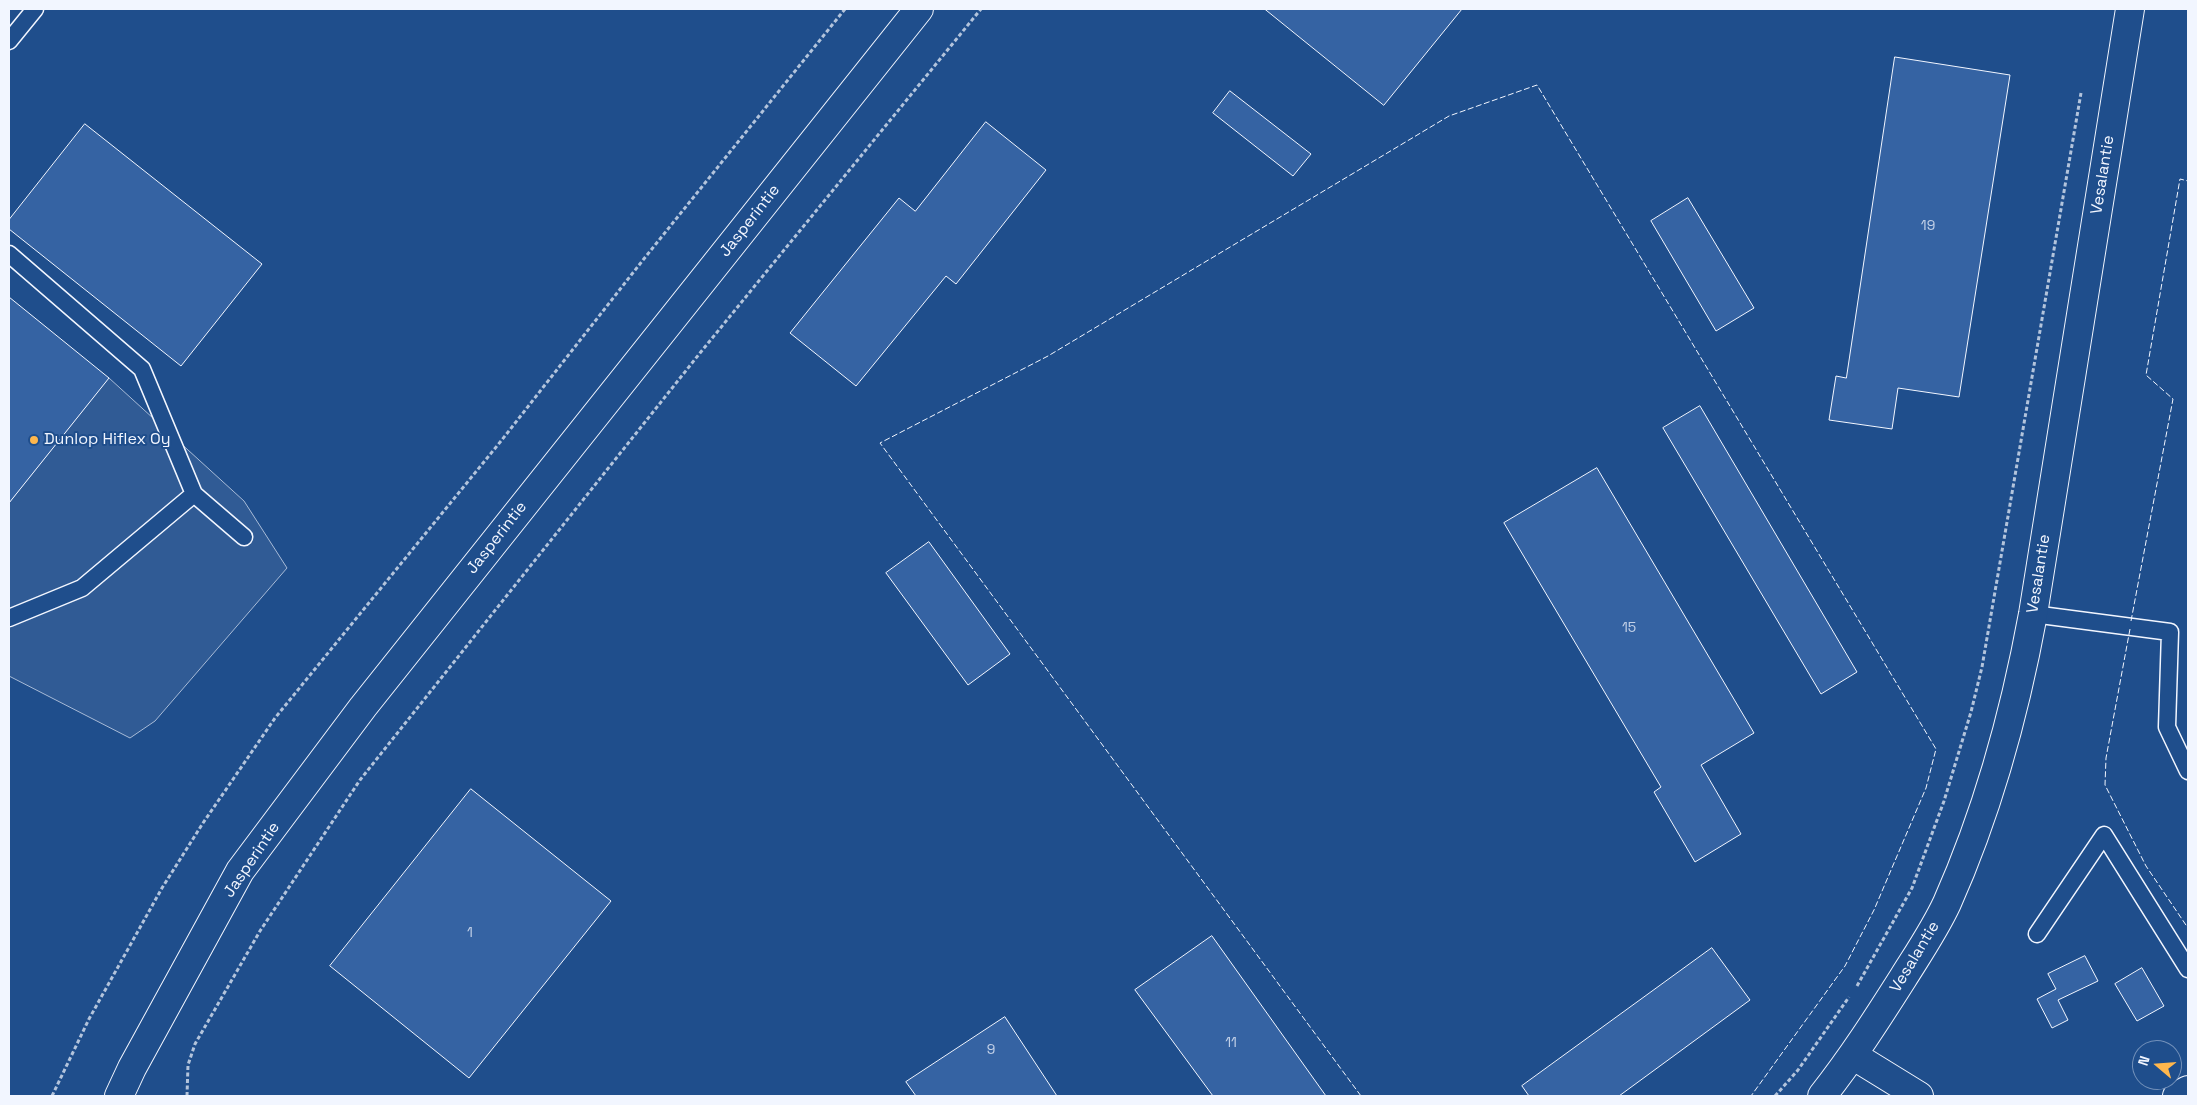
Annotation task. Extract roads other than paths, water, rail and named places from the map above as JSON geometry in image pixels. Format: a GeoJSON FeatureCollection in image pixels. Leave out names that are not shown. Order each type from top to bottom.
{"type":"FeatureCollection","features":[{"type":"Feature","properties":{"kind":"main road","name":"Jasperintie"},"geometry":{"type":"LineString","coordinates":[[119,1096],[132,1068],[240,871],[363,707],[919,9]]}},
{"type":"Feature","properties":{"kind":"main road","name":"Vesalantie"},"geometry":{"type":"LineString","coordinates":[[1822,1096],[1854,1056],[1916,957],[1946,904],[1986,802],[2020,683],[2033,614],[2130,9]]}},
{"type":"Feature","properties":{"kind":"main road"},"geometry":{"type":"LineString","coordinates":[[1854,1056],[1919,1096]]}},
{"type":"Feature","properties":{"kind":"main road"},"geometry":{"type":"LineString","coordinates":[[2177,1096],[2188,1090]]}},
{"type":"Feature","properties":{"kind":"lane"},"geometry":{"type":"LineString","coordinates":[[9,41],[35,9]]}},
{"type":"Feature","properties":{"kind":"lane"},"geometry":{"type":"LineString","coordinates":[[9,254],[142,368],[194,494],[244,536]]}},
{"type":"Feature","properties":{"kind":"lane"},"geometry":{"type":"LineString","coordinates":[[9,618],[82,588],[194,494]]}},
{"type":"Feature","properties":{"kind":"lane"},"geometry":{"type":"LineString","coordinates":[[2033,614],[2170,632],[2167,727],[2188,771]]}},
{"type":"Feature","properties":{"kind":"lane"},"geometry":{"type":"LineString","coordinates":[[2038,934],[2104,835],[2188,969]]}},
{"type":"Feature","properties":{"kind":"place","name":"Dunlop Hiflex Oy"},"geometry":{"type":"Point","coordinates":[34,440]}}]}
